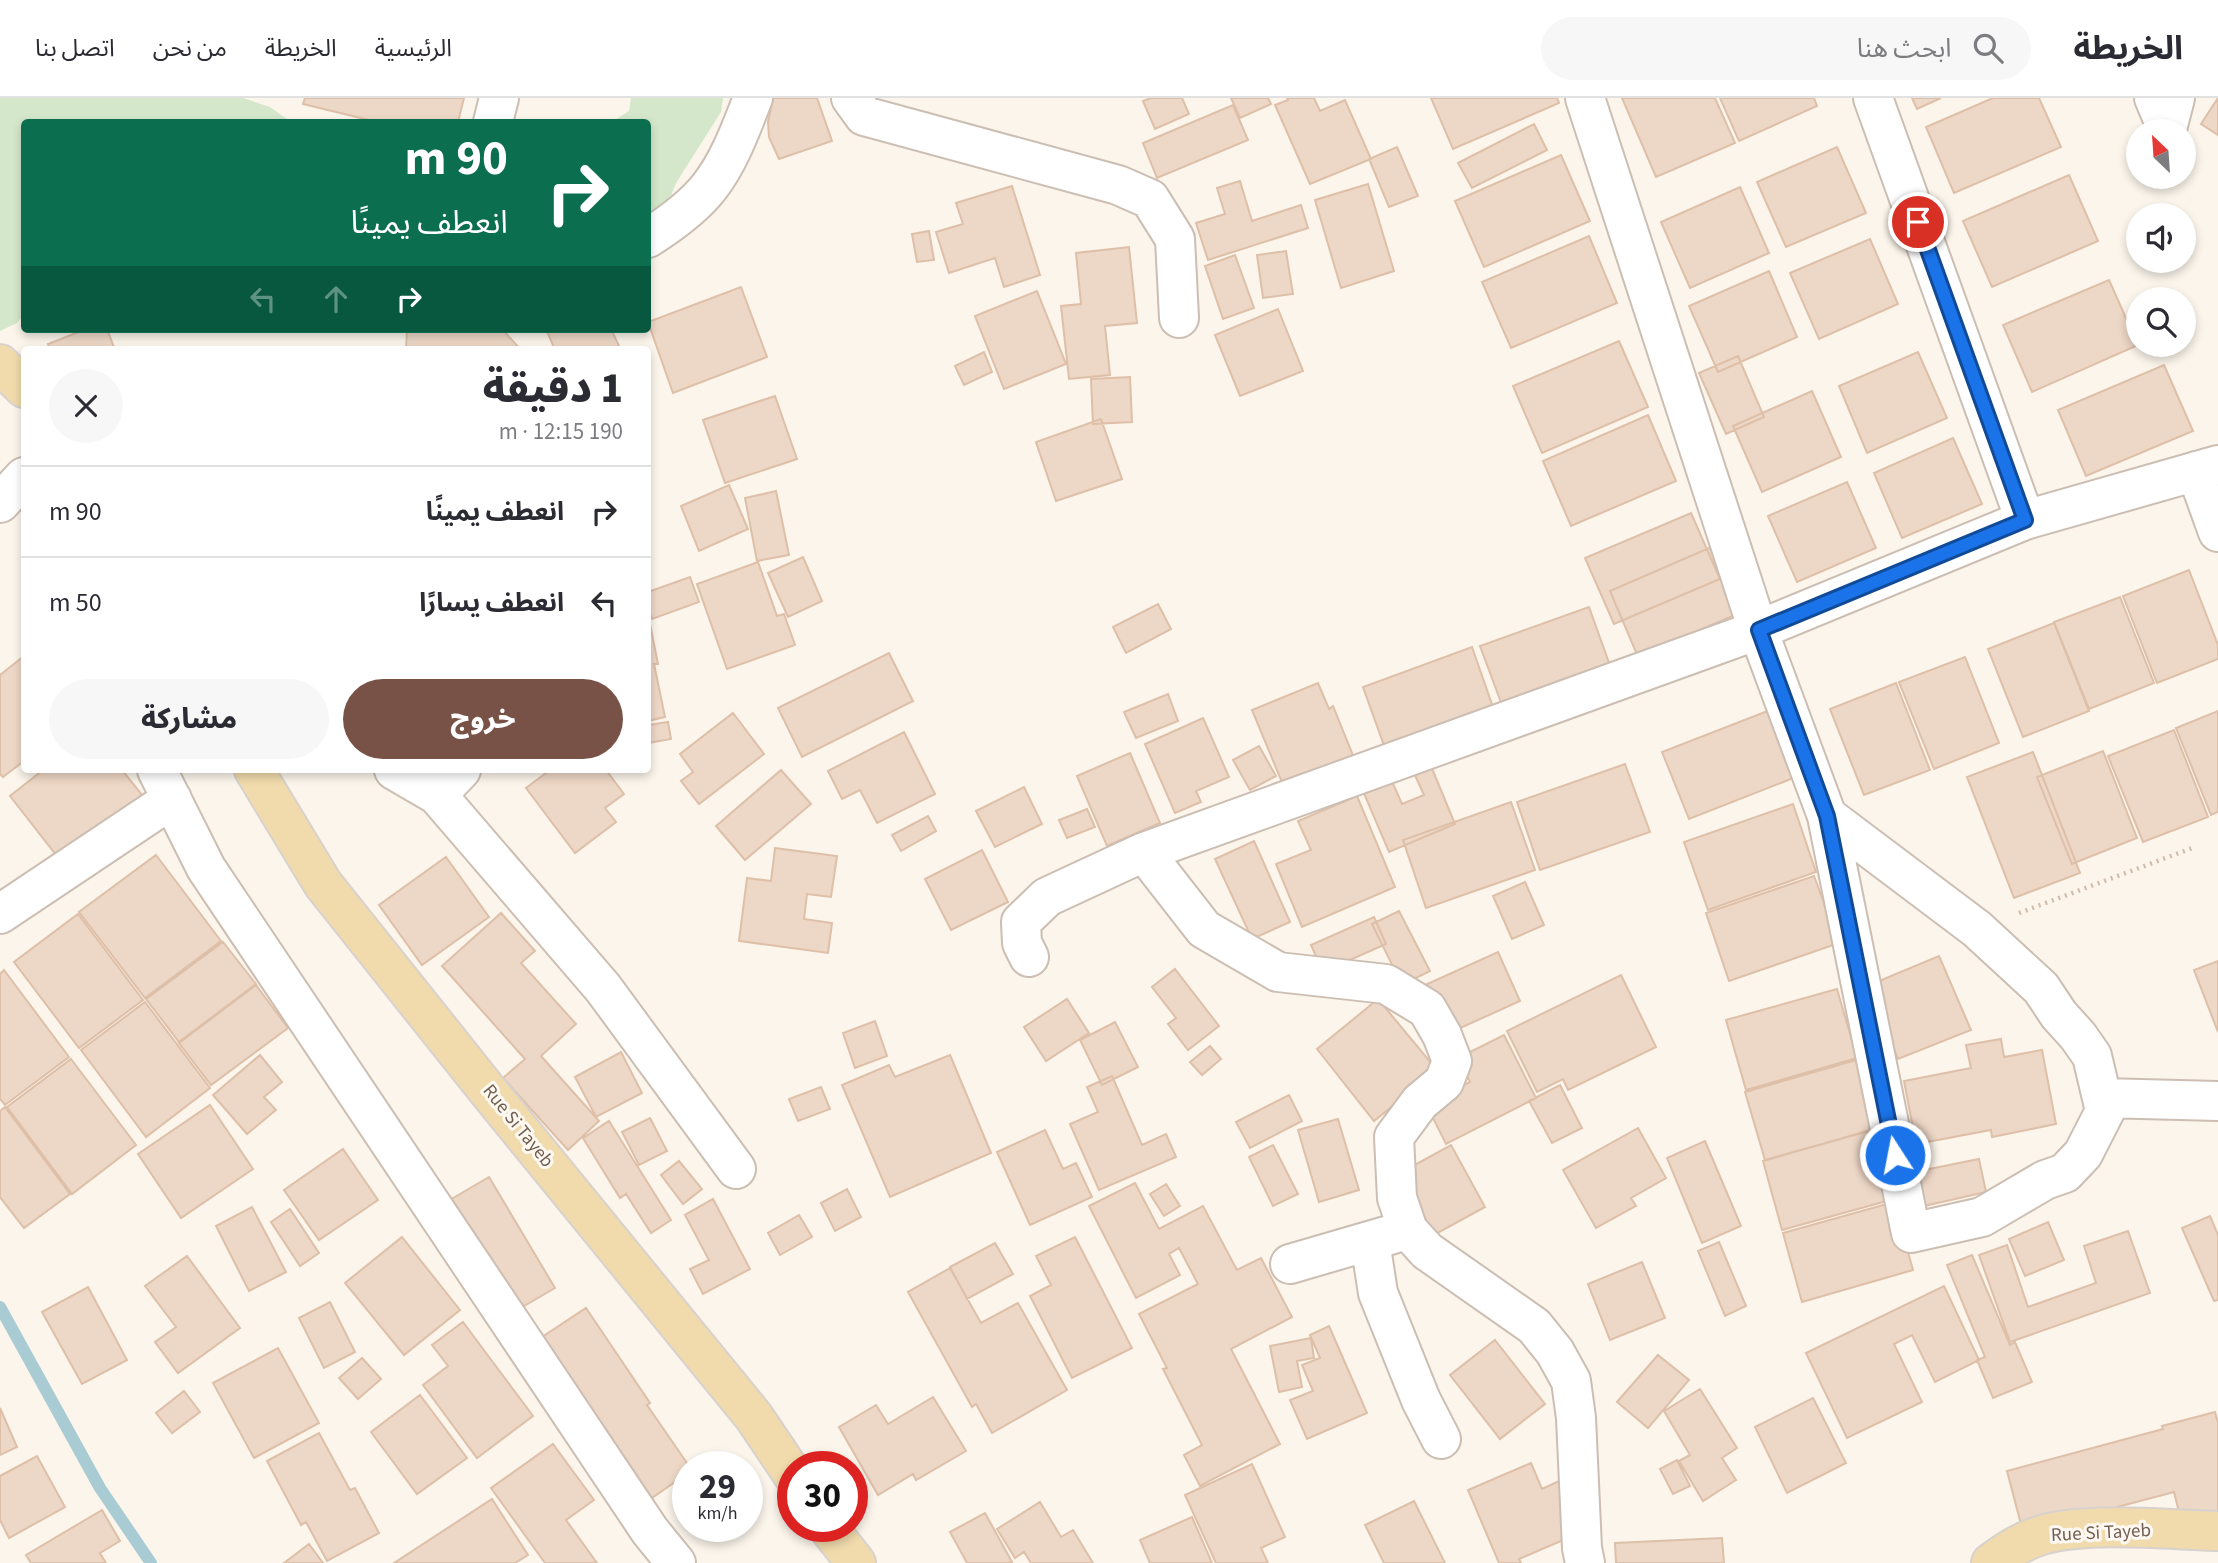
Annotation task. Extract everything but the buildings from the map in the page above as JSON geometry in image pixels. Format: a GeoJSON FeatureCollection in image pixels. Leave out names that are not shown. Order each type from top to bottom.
{"type":"FeatureCollection","features":[{"type":"Feature","properties":{"kind":"main road","name":"Rue Si Tayeb"},"geometry":{"type":"LineString","coordinates":[[256,773],[323,884],[754,1417],[777,1451]]}},
{"type":"Feature","properties":{"kind":"main road","name":"Rue Si Tayeb"},"geometry":{"type":"LineString","coordinates":[[1991,1563],[2035,1537],[2075,1530],[2114,1528],[2218,1531]]}},
{"type":"Feature","properties":{"kind":"main road"},"geometry":{"type":"LineString","coordinates":[[840,1542],[856,1563]]}},
{"type":"Feature","properties":{"kind":"street"},"geometry":{"type":"LineString","coordinates":[[494,119],[499,98]]}},
{"type":"Feature","properties":{"kind":"street"},"geometry":{"type":"LineString","coordinates":[[651,236],[685,212],[710,186],[730,154],[753,98]]}},
{"type":"Feature","properties":{"kind":"street"},"geometry":{"type":"LineString","coordinates":[[851,98],[864,116],[1118,185],[1150,199],[1175,239],[1179,318]]}},
{"type":"Feature","properties":{"kind":"street"},"geometry":{"type":"LineString","coordinates":[[1585,98],[1759,630],[1827,816],[1911,1233],[1982,1217],[2045,1180],[2065,1173],[2083,1154],[2105,1111],[2092,1056],[2041,988],[1977,929],[1827,816]]}},
{"type":"Feature","properties":{"kind":"street"},"geometry":{"type":"LineString","coordinates":[[1873,98],[2025,520]]}},
{"type":"Feature","properties":{"kind":"street"},"geometry":{"type":"LineString","coordinates":[[2154,98],[2167,130],[2175,98]]}},
{"type":"Feature","properties":{"kind":"street"},"geometry":{"type":"LineString","coordinates":[[1028,957],[1022,943],[1021,922],[1047,897],[1144,852],[1759,630],[2025,520],[2207,468],[2218,532]]}},
{"type":"Feature","properties":{"kind":"street"},"geometry":{"type":"LineString","coordinates":[[0,503],[21,480]]}},
{"type":"Feature","properties":{"kind":"street"},"geometry":{"type":"LineString","coordinates":[[408,773],[449,782],[736,1169]]}},
{"type":"Feature","properties":{"kind":"street"},"geometry":{"type":"LineString","coordinates":[[0,914],[164,784],[206,868],[642,1520],[676,1563]]}},
{"type":"Feature","properties":{"kind":"street"},"geometry":{"type":"LineString","coordinates":[[1144,852],[1204,929],[1278,972],[1386,984],[1427,1009],[1442,1035],[1452,1061],[1444,1082],[1420,1102],[1394,1138],[1397,1198],[1408,1230],[1427,1251],[1534,1326],[1555,1352],[1571,1381],[1576,1418],[1582,1548],[1586,1563]]}},
{"type":"Feature","properties":{"kind":"street"},"geometry":{"type":"LineString","coordinates":[[2102,1098],[2218,1101]]}},
{"type":"Feature","properties":{"kind":"street"},"geometry":{"type":"LineString","coordinates":[[1290,1264],[1408,1230]]}},
{"type":"Feature","properties":{"kind":"street"},"geometry":{"type":"LineString","coordinates":[[1370,1241],[1378,1293],[1421,1400],[1441,1439]]}},
{"type":"Feature","properties":{"kind":"path"},"geometry":{"type":"LineString","coordinates":[[1977,929],[2195,847]]}},
{"type":"Feature","properties":{"kind":"green space"},"geometry":{"type":"Polygon","coordinates":[[[0,98],[243,98],[270,107],[287,119],[21,119],[21,318],[0,331],[0,98]]]}},
{"type":"Feature","properties":{"kind":"green space"},"geometry":{"type":"Polygon","coordinates":[[[631,98],[723,98],[721,112],[676,183],[668,203],[651,219],[651,119],[617,119],[629,111],[631,98]]]}},
{"type":"Feature","properties":{"kind":"waterway"},"geometry":{"type":"LineString","coordinates":[[0,1307],[100,1488],[151,1563]]}},
{"type":"Feature","properties":{"kind":"route"},"geometry":{"type":"LineString","coordinates":[[1895,1155],[1827,816],[1759,630],[2025,520],[1918,222]]}}]}
